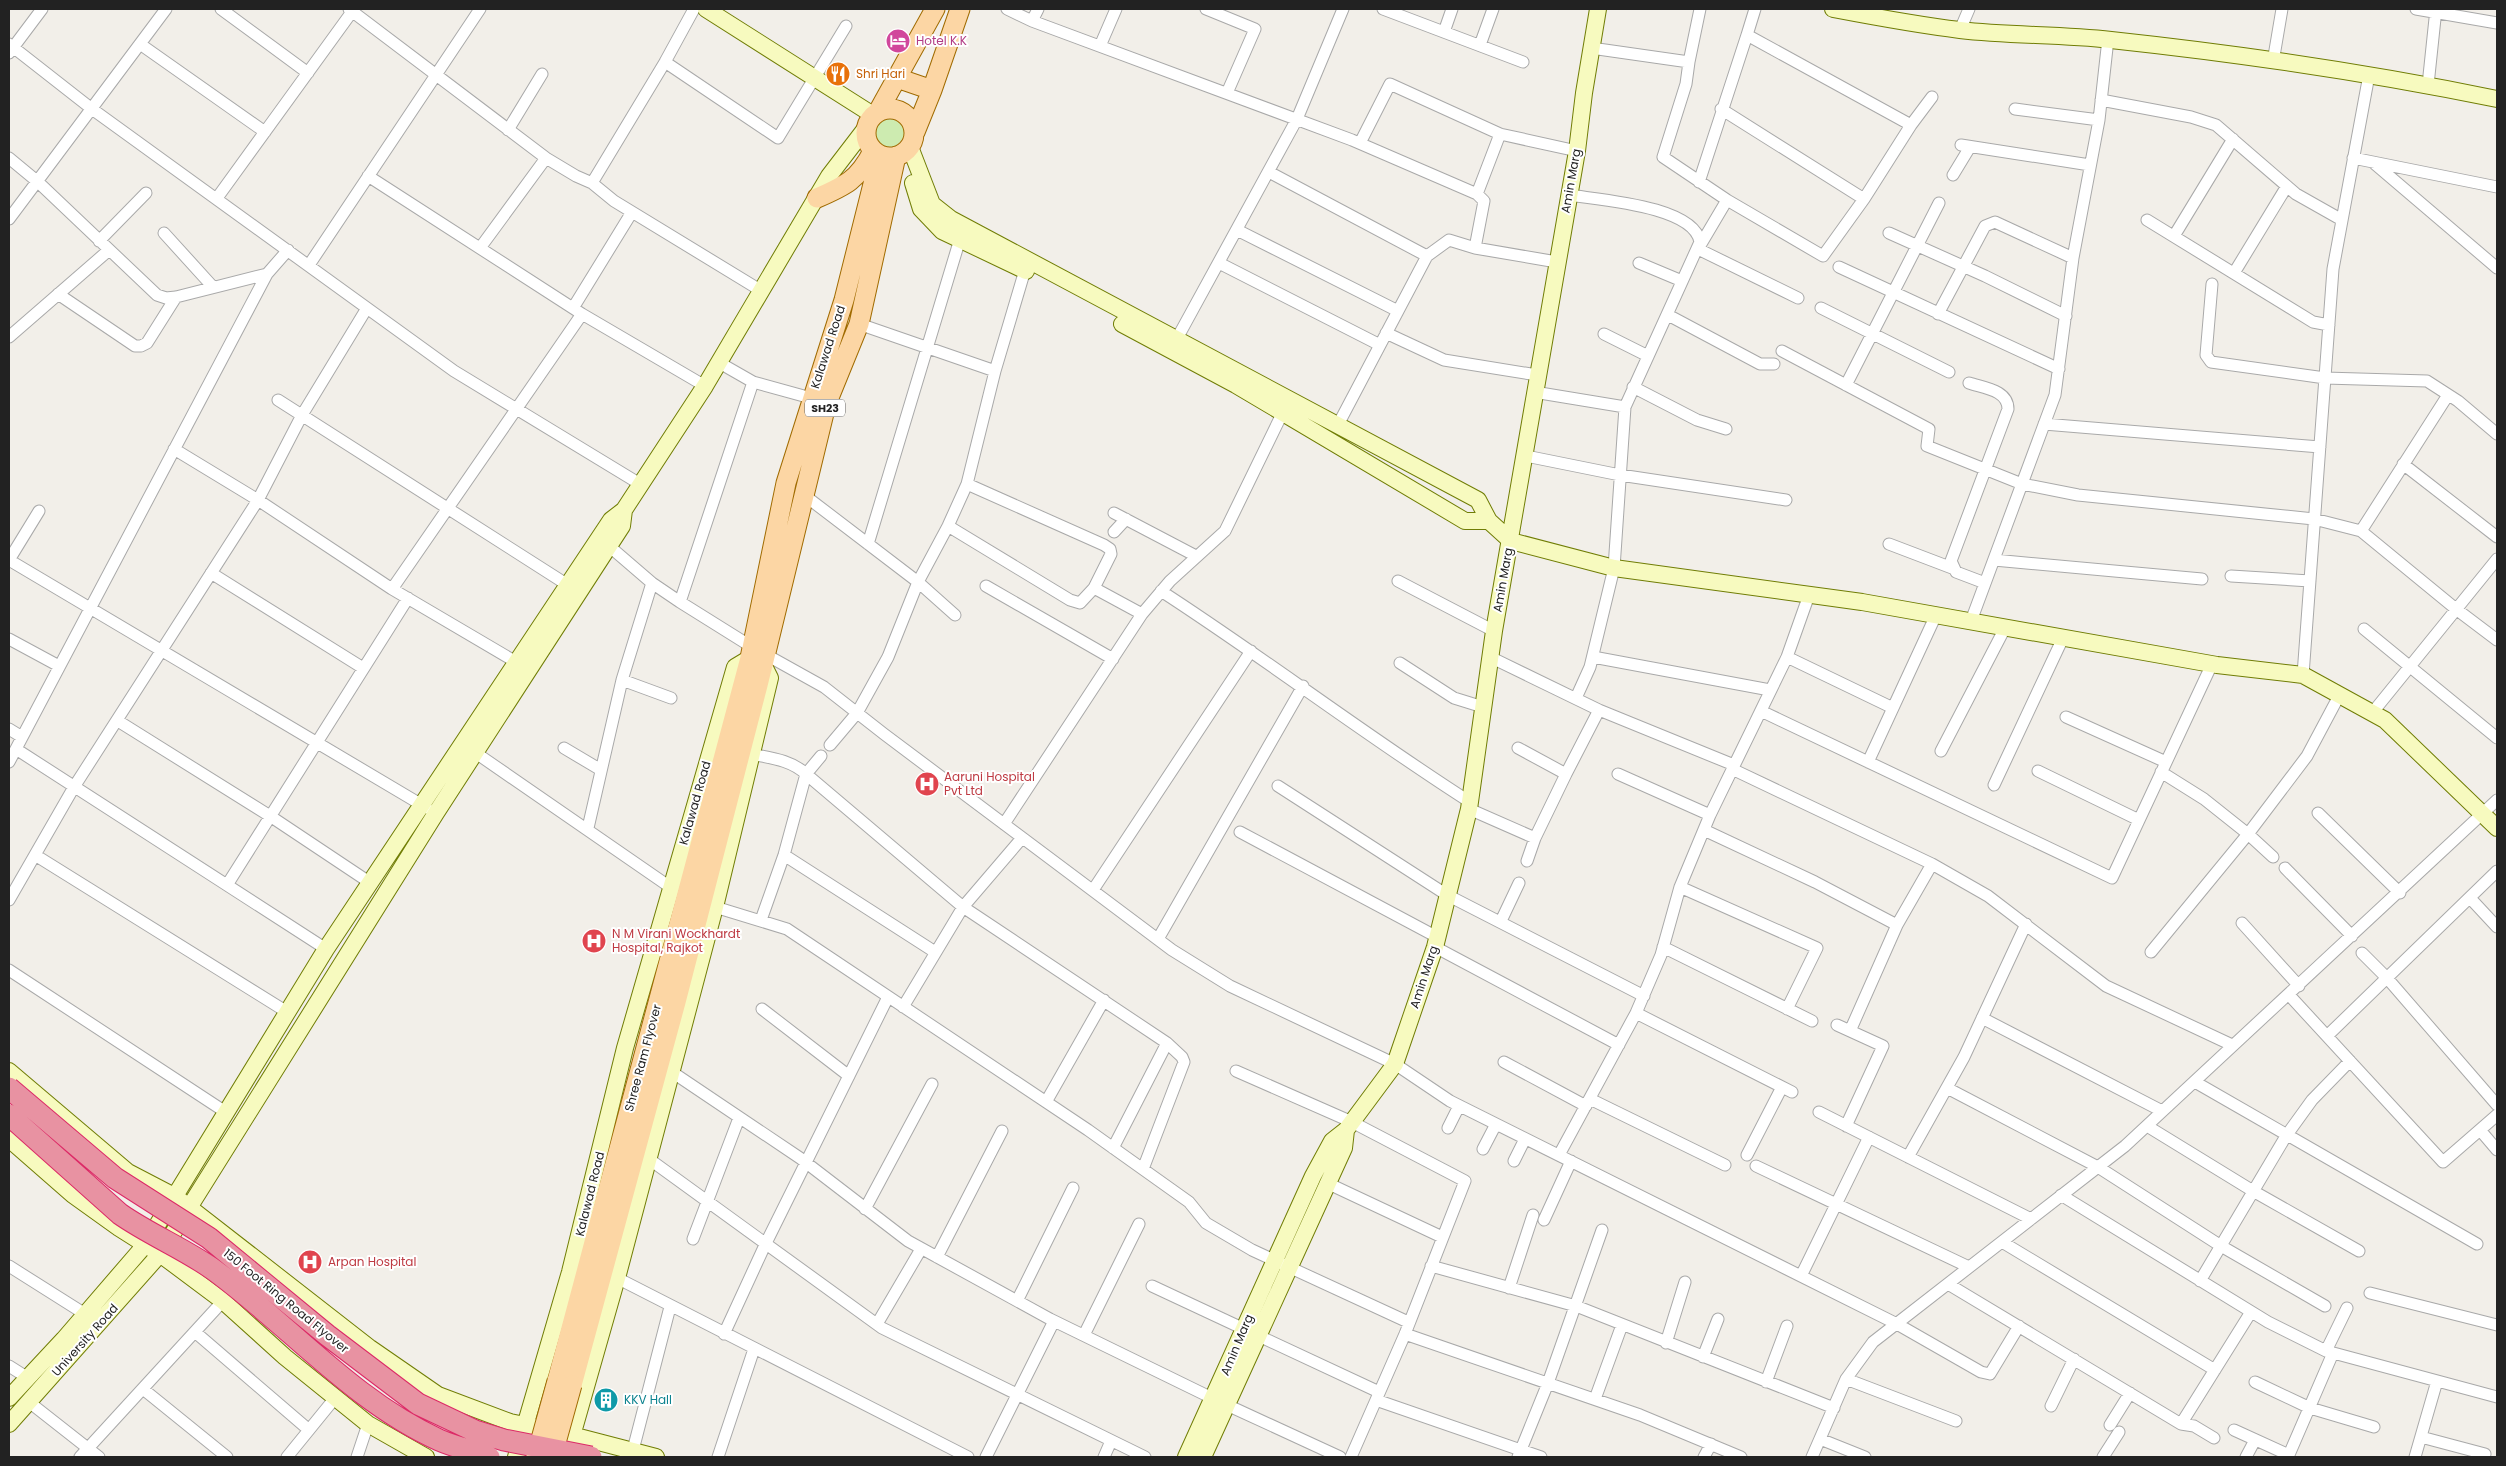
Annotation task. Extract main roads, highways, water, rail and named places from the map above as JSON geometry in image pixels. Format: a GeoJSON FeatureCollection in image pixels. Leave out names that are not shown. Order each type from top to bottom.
{"type":"FeatureCollection","features":[{"type":"Feature","properties":{"kind":"highway","name":"150 Foot Ring Road Flyover"},"geometry":{"type":"LineString","coordinates":[[9,1088],[115,1178],[209,1238],[327,1335],[418,1404],[475,1431],[591,1457]]}},
{"type":"Feature","properties":{"kind":"highway","name":"150 Foot Ring Road Flyover"},"geometry":{"type":"LineString","coordinates":[[9,1115],[120,1214],[139,1228],[177,1247],[214,1270],[336,1372],[392,1413],[439,1440],[489,1457]]}},
{"type":"Feature","properties":{"kind":"main road"},"geometry":{"type":"LineString","coordinates":[[896,149],[868,145],[873,118],[935,9]]}},
{"type":"Feature","properties":{"kind":"main road","name":"Kalawad Road"},"geometry":{"type":"LineString","coordinates":[[756,663],[786,483],[812,398],[896,149],[932,90],[960,9]]}},
{"type":"Feature","properties":{"kind":"main road"},"geometry":{"type":"LineString","coordinates":[[897,78],[932,90]]}},
{"type":"Feature","properties":{"kind":"main road"},"geometry":{"type":"LineString","coordinates":[[816,198],[848,184],[865,168],[896,149],[909,117],[896,109],[873,118]]}},
{"type":"Feature","properties":{"kind":"main road","name":"Kalawad Road"},"geometry":{"type":"LineString","coordinates":[[756,663],[804,495],[826,405],[859,324],[896,149]]}},
{"type":"Feature","properties":{"kind":"main road","name":"Shree Ram Flyover"},"geometry":{"type":"LineString","coordinates":[[536,1457],[756,663]]}},
{"type":"Feature","properties":{"kind":"main road","name":"Shree Ram Flyover"},"geometry":{"type":"LineString","coordinates":[[552,1457],[676,1002],[756,663]]}},
{"type":"Feature","properties":{"kind":"place","name":"Hotel K.K"},"geometry":{"type":"Point","coordinates":[898,41]}},
{"type":"Feature","properties":{"kind":"place","name":"Shri Hari"},"geometry":{"type":"Point","coordinates":[838,74]}},
{"type":"Feature","properties":{"kind":"place","name":"Aaruni Hospital Pvt Ltd"},"geometry":{"type":"Point","coordinates":[927,784]}},
{"type":"Feature","properties":{"kind":"place","name":"N M Virani Wockhardt Hospital, Rajkot"},"geometry":{"type":"Point","coordinates":[594,941]}},
{"type":"Feature","properties":{"kind":"place","name":"Arpan Hospital"},"geometry":{"type":"Point","coordinates":[310,1262]}},
{"type":"Feature","properties":{"kind":"place","name":"KKV Hall"},"geometry":{"type":"Point","coordinates":[606,1400]}}]}
